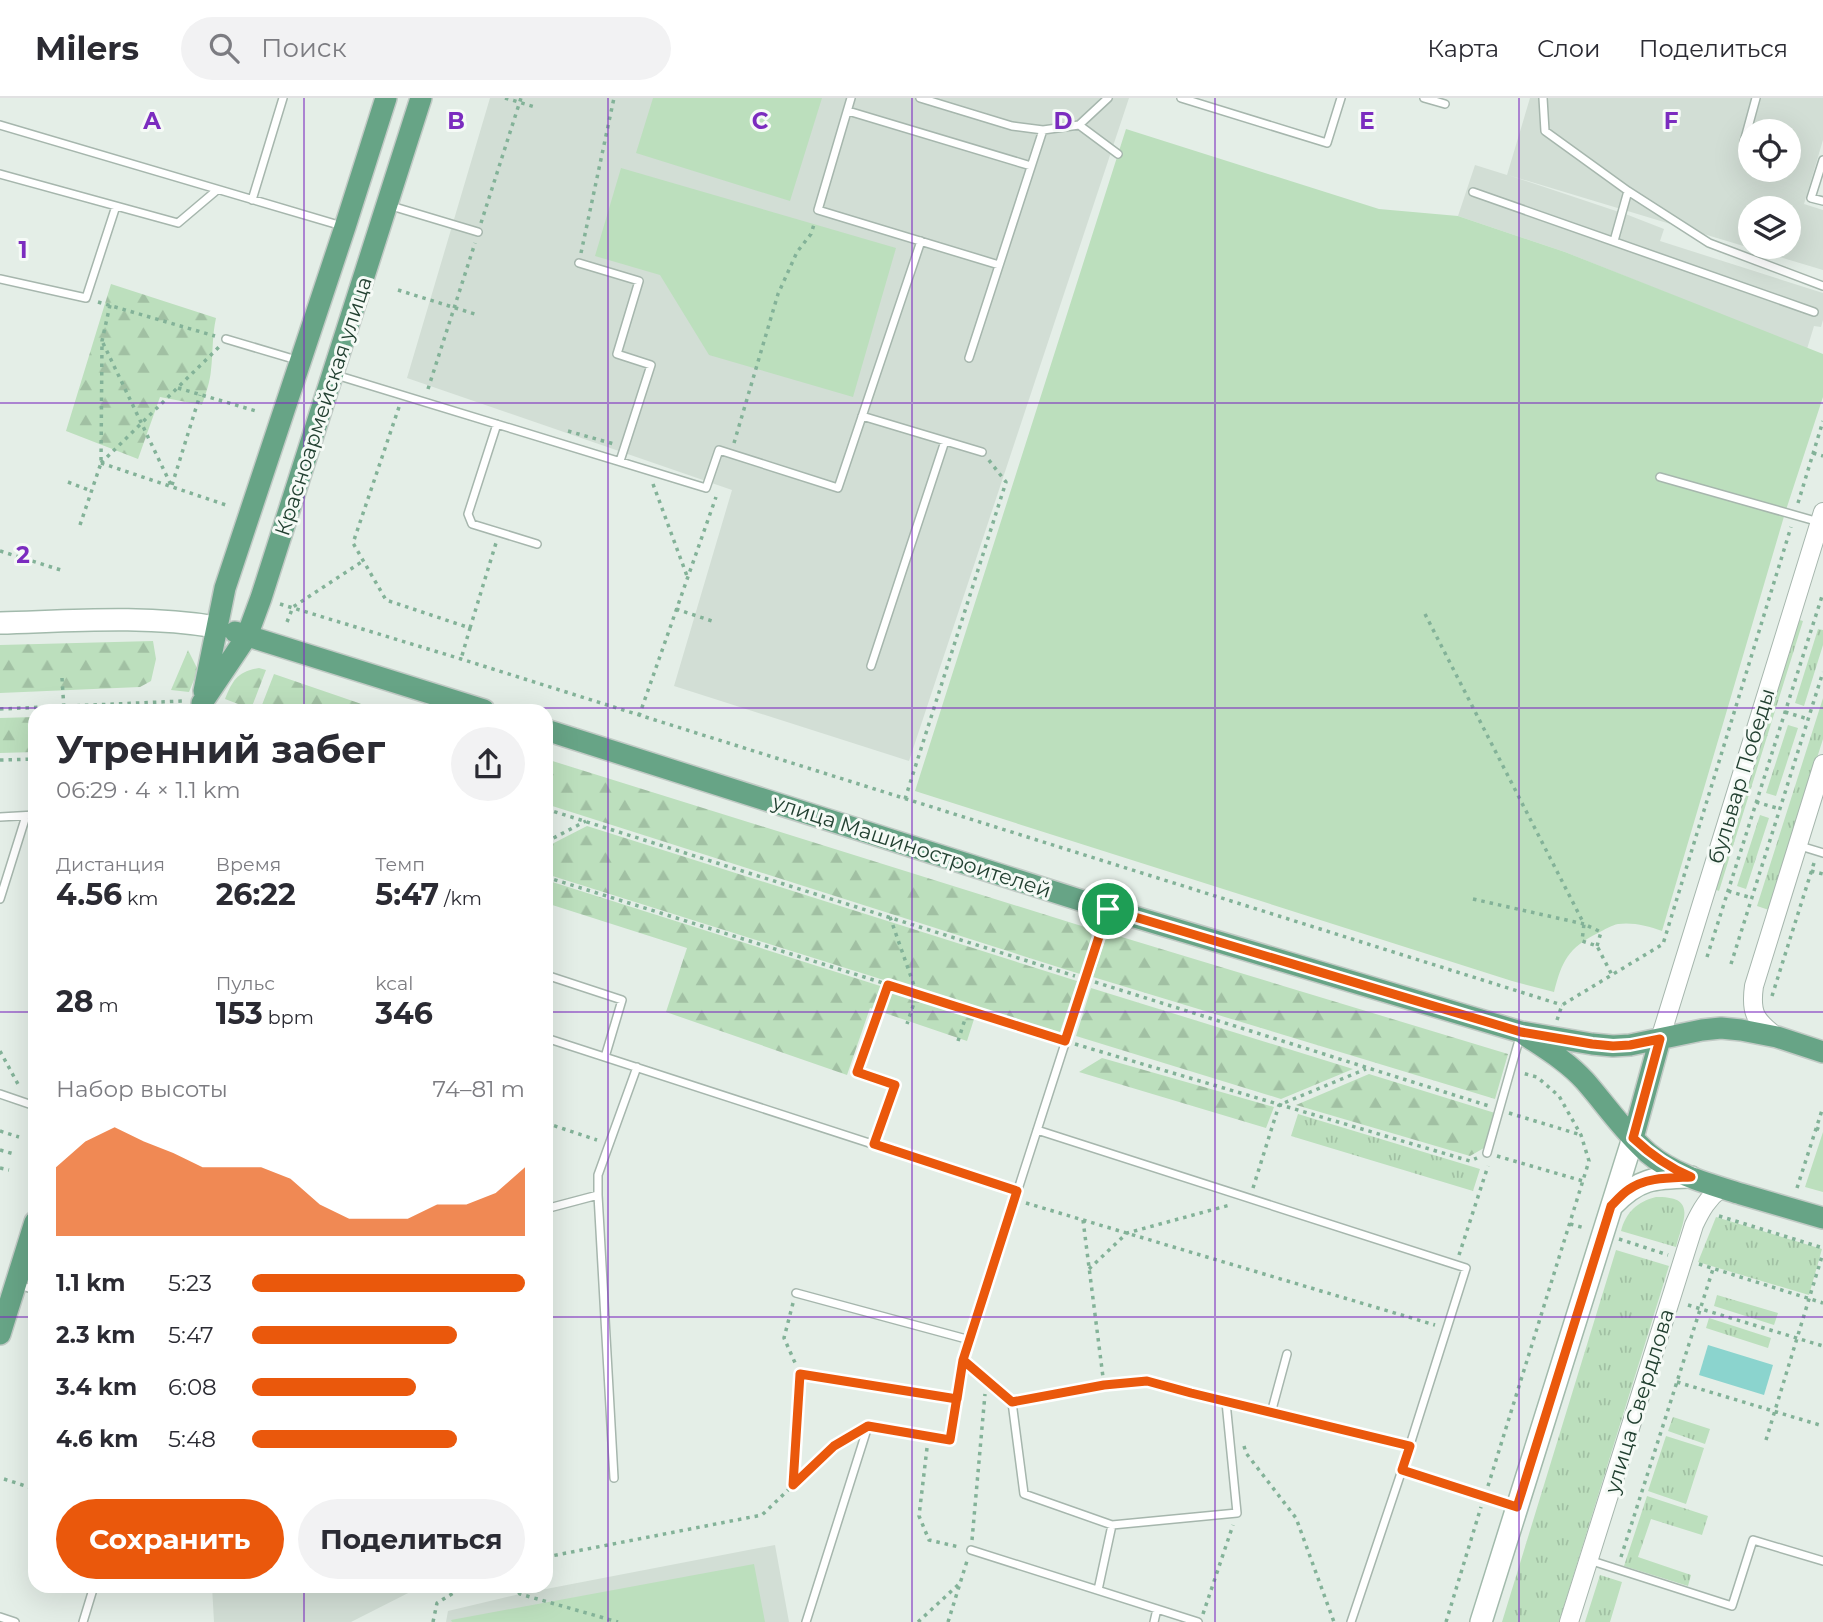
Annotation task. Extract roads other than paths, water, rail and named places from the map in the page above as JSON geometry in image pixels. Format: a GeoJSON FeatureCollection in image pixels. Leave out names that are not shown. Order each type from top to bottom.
{"type":"FeatureCollection","features":[{"type":"Feature","properties":{"kind":"main road","name":"Красноармейская улица"},"geometry":{"type":"LineString","coordinates":[[202,704],[225,588],[386,98]]}},
{"type":"Feature","properties":{"kind":"main road","name":"Красноармейская улица"},"geometry":{"type":"LineString","coordinates":[[203,704],[247,636],[261,598],[421,98]]}},
{"type":"Feature","properties":{"kind":"main road"},"geometry":{"type":"LineString","coordinates":[[0,623],[183,621],[247,636],[465,704]]}},
{"type":"Feature","properties":{"kind":"main road","name":"улица Машиностроителей"},"geometry":{"type":"LineString","coordinates":[[553,732],[1108,909],[1521,1032],[1613,1046],[1721,1028],[1777,1037],[1823,1052]]}},
{"type":"Feature","properties":{"kind":"main road","name":"улица Машиностроителей"},"geometry":{"type":"LineString","coordinates":[[1521,1032],[1566,1062],[1633,1138],[1659,1160],[1691,1177],[1721,1188],[1823,1218]]}},
{"type":"Feature","properties":{"kind":"main road"},"geometry":{"type":"LineString","coordinates":[[1481,1622],[1633,1138],[1660,1039]]}},
{"type":"Feature","properties":{"kind":"main road"},"geometry":{"type":"LineString","coordinates":[[1611,1206],[1628,1190],[1645,1182],[1691,1177]]}},
{"type":"Feature","properties":{"kind":"main road"},"geometry":{"type":"LineString","coordinates":[[0,1334],[25,1287],[28,1268]]}},
{"type":"Feature","properties":{"kind":"street","name":"бульвар Победы"},"geometry":{"type":"LineString","coordinates":[[1660,1039],[1821,517]]}},
{"type":"Feature","properties":{"kind":"street"},"geometry":{"type":"LineString","coordinates":[[1777,1037],[1762,1026],[1754,1015],[1751,1003],[1823,764]]}},
{"type":"Feature","properties":{"kind":"street","name":"улица Свердлова"},"geometry":{"type":"LineString","coordinates":[[1569,1622],[1694,1225],[1703,1207],[1721,1188]]}},
{"type":"Feature","properties":{"kind":"lane"},"geometry":{"type":"LineString","coordinates":[[252,200],[283,98]]}},
{"type":"Feature","properties":{"kind":"lane"},"geometry":{"type":"LineString","coordinates":[[851,98],[818,210],[999,265]]}},
{"type":"Feature","properties":{"kind":"lane"},"geometry":{"type":"LineString","coordinates":[[920,98],[1012,127],[1043,130],[1079,125],[1108,98]]}},
{"type":"Feature","properties":{"kind":"lane"},"geometry":{"type":"LineString","coordinates":[[1181,98],[1327,143],[1341,98]]}},
{"type":"Feature","properties":{"kind":"lane"},"geometry":{"type":"LineString","coordinates":[[1424,98],[1445,104]]}},
{"type":"Feature","properties":{"kind":"lane"},"geometry":{"type":"LineString","coordinates":[[1543,98],[1545,131],[1628,191],[1709,243],[1823,286]]}},
{"type":"Feature","properties":{"kind":"lane"},"geometry":{"type":"LineString","coordinates":[[1750,119],[1756,98]]}},
{"type":"Feature","properties":{"kind":"lane"},"geometry":{"type":"LineString","coordinates":[[848,111],[1031,166]]}},
{"type":"Feature","properties":{"kind":"lane"},"geometry":{"type":"LineString","coordinates":[[0,125],[345,227]]}},
{"type":"Feature","properties":{"kind":"lane"},"geometry":{"type":"LineString","coordinates":[[1079,125],[1118,154]]}},
{"type":"Feature","properties":{"kind":"lane"},"geometry":{"type":"LineString","coordinates":[[969,358],[1043,130]]}},
{"type":"Feature","properties":{"kind":"lane"},"geometry":{"type":"LineString","coordinates":[[1823,160],[1811,198],[1823,201]]}},
{"type":"Feature","properties":{"kind":"lane"},"geometry":{"type":"LineString","coordinates":[[0,174],[178,223],[217,190]]}},
{"type":"Feature","properties":{"kind":"lane"},"geometry":{"type":"LineString","coordinates":[[1614,241],[1628,191]]}},
{"type":"Feature","properties":{"kind":"lane"},"geometry":{"type":"LineString","coordinates":[[1473,192],[1815,312]]}},
{"type":"Feature","properties":{"kind":"lane"},"geometry":{"type":"LineString","coordinates":[[387,205],[478,232]]}},
{"type":"Feature","properties":{"kind":"lane"},"geometry":{"type":"LineString","coordinates":[[0,279],[86,298],[116,206]]}},
{"type":"Feature","properties":{"kind":"lane"},"geometry":{"type":"LineString","coordinates":[[332,373],[706,488],[719,450],[838,488],[921,242]]}},
{"type":"Feature","properties":{"kind":"lane"},"geometry":{"type":"LineString","coordinates":[[579,263],[639,281],[617,354],[651,365],[620,461]]}},
{"type":"Feature","properties":{"kind":"lane"},"geometry":{"type":"LineString","coordinates":[[226,339],[300,361]]}},
{"type":"Feature","properties":{"kind":"lane"},"geometry":{"type":"LineString","coordinates":[[862,416],[982,452]]}},
{"type":"Feature","properties":{"kind":"lane"},"geometry":{"type":"LineString","coordinates":[[497,424],[468,514],[472,524],[537,544]]}},
{"type":"Feature","properties":{"kind":"lane"},"geometry":{"type":"LineString","coordinates":[[871,666],[945,441]]}},
{"type":"Feature","properties":{"kind":"lane"},"geometry":{"type":"LineString","coordinates":[[1660,477],[1794,515],[1821,517]]}},
{"type":"Feature","properties":{"kind":"lane"},"geometry":{"type":"LineString","coordinates":[[0,817],[28,815]]}},
{"type":"Feature","properties":{"kind":"lane"},"geometry":{"type":"LineString","coordinates":[[0,900],[28,823]]}},
{"type":"Feature","properties":{"kind":"lane"},"geometry":{"type":"LineString","coordinates":[[1797,845],[1820,852]]}},
{"type":"Feature","properties":{"kind":"lane"},"geometry":{"type":"LineString","coordinates":[[806,1622],[868,1426],[950,1440],[963,1360],[1108,909]]}},
{"type":"Feature","properties":{"kind":"lane"},"geometry":{"type":"LineString","coordinates":[[553,977],[622,1000],[605,1057]]}},
{"type":"Feature","properties":{"kind":"lane"},"geometry":{"type":"LineString","coordinates":[[1490,1153],[1521,1032]]}},
{"type":"Feature","properties":{"kind":"lane"},"geometry":{"type":"LineString","coordinates":[[553,1040],[1017,1191]]}},
{"type":"Feature","properties":{"kind":"lane"},"geometry":{"type":"LineString","coordinates":[[614,1478],[598,1175],[637,1067]]}},
{"type":"Feature","properties":{"kind":"lane"},"geometry":{"type":"LineString","coordinates":[[857,1072],[895,1085],[874,1144]]}},
{"type":"Feature","properties":{"kind":"lane"},"geometry":{"type":"LineString","coordinates":[[0,1094],[28,1104]]}},
{"type":"Feature","properties":{"kind":"lane"},"geometry":{"type":"LineString","coordinates":[[1037,1130],[1466,1268],[1351,1622]]}},
{"type":"Feature","properties":{"kind":"lane"},"geometry":{"type":"LineString","coordinates":[[553,1207],[598,1195]]}},
{"type":"Feature","properties":{"kind":"lane"},"geometry":{"type":"LineString","coordinates":[[796,1293],[970,1340]]}},
{"type":"Feature","properties":{"kind":"lane"},"geometry":{"type":"LineString","coordinates":[[1271,1413],[1287,1354]]}},
{"type":"Feature","properties":{"kind":"lane"},"geometry":{"type":"LineString","coordinates":[[963,1360],[1012,1402],[1024,1494],[1112,1525],[1237,1513],[1226,1402]]}},
{"type":"Feature","properties":{"kind":"lane"},"geometry":{"type":"LineString","coordinates":[[800,1374],[957,1399]]}},
{"type":"Feature","properties":{"kind":"lane"},"geometry":{"type":"LineString","coordinates":[[1191,1393],[1410,1446]]}},
{"type":"Feature","properties":{"kind":"lane"},"geometry":{"type":"LineString","coordinates":[[1402,1470],[1517,1507]]}},
{"type":"Feature","properties":{"kind":"lane"},"geometry":{"type":"LineString","coordinates":[[1098,1590],[1112,1525]]}},
{"type":"Feature","properties":{"kind":"lane"},"geometry":{"type":"LineString","coordinates":[[1588,1560],[1732,1605],[1753,1540],[1823,1561]]}},
{"type":"Feature","properties":{"kind":"lane"},"geometry":{"type":"LineString","coordinates":[[971,1550],[1199,1622]]}},
{"type":"Feature","properties":{"kind":"lane"},"geometry":{"type":"LineString","coordinates":[[83,1622],[92,1593]]}},
{"type":"Feature","properties":{"kind":"lane"},"geometry":{"type":"LineString","coordinates":[[1154,1622],[1157,1609]]}},
{"type":"Feature","properties":{"kind":"lane"},"geometry":{"type":"LineString","coordinates":[[0,1617],[15,1622]]}},
{"type":"Feature","properties":{"kind":"water"},"geometry":{"type":"Polygon","coordinates":[[[1708,1345],[1773,1365],[1764,1395],[1699,1375],[1708,1345]]]}}]}
